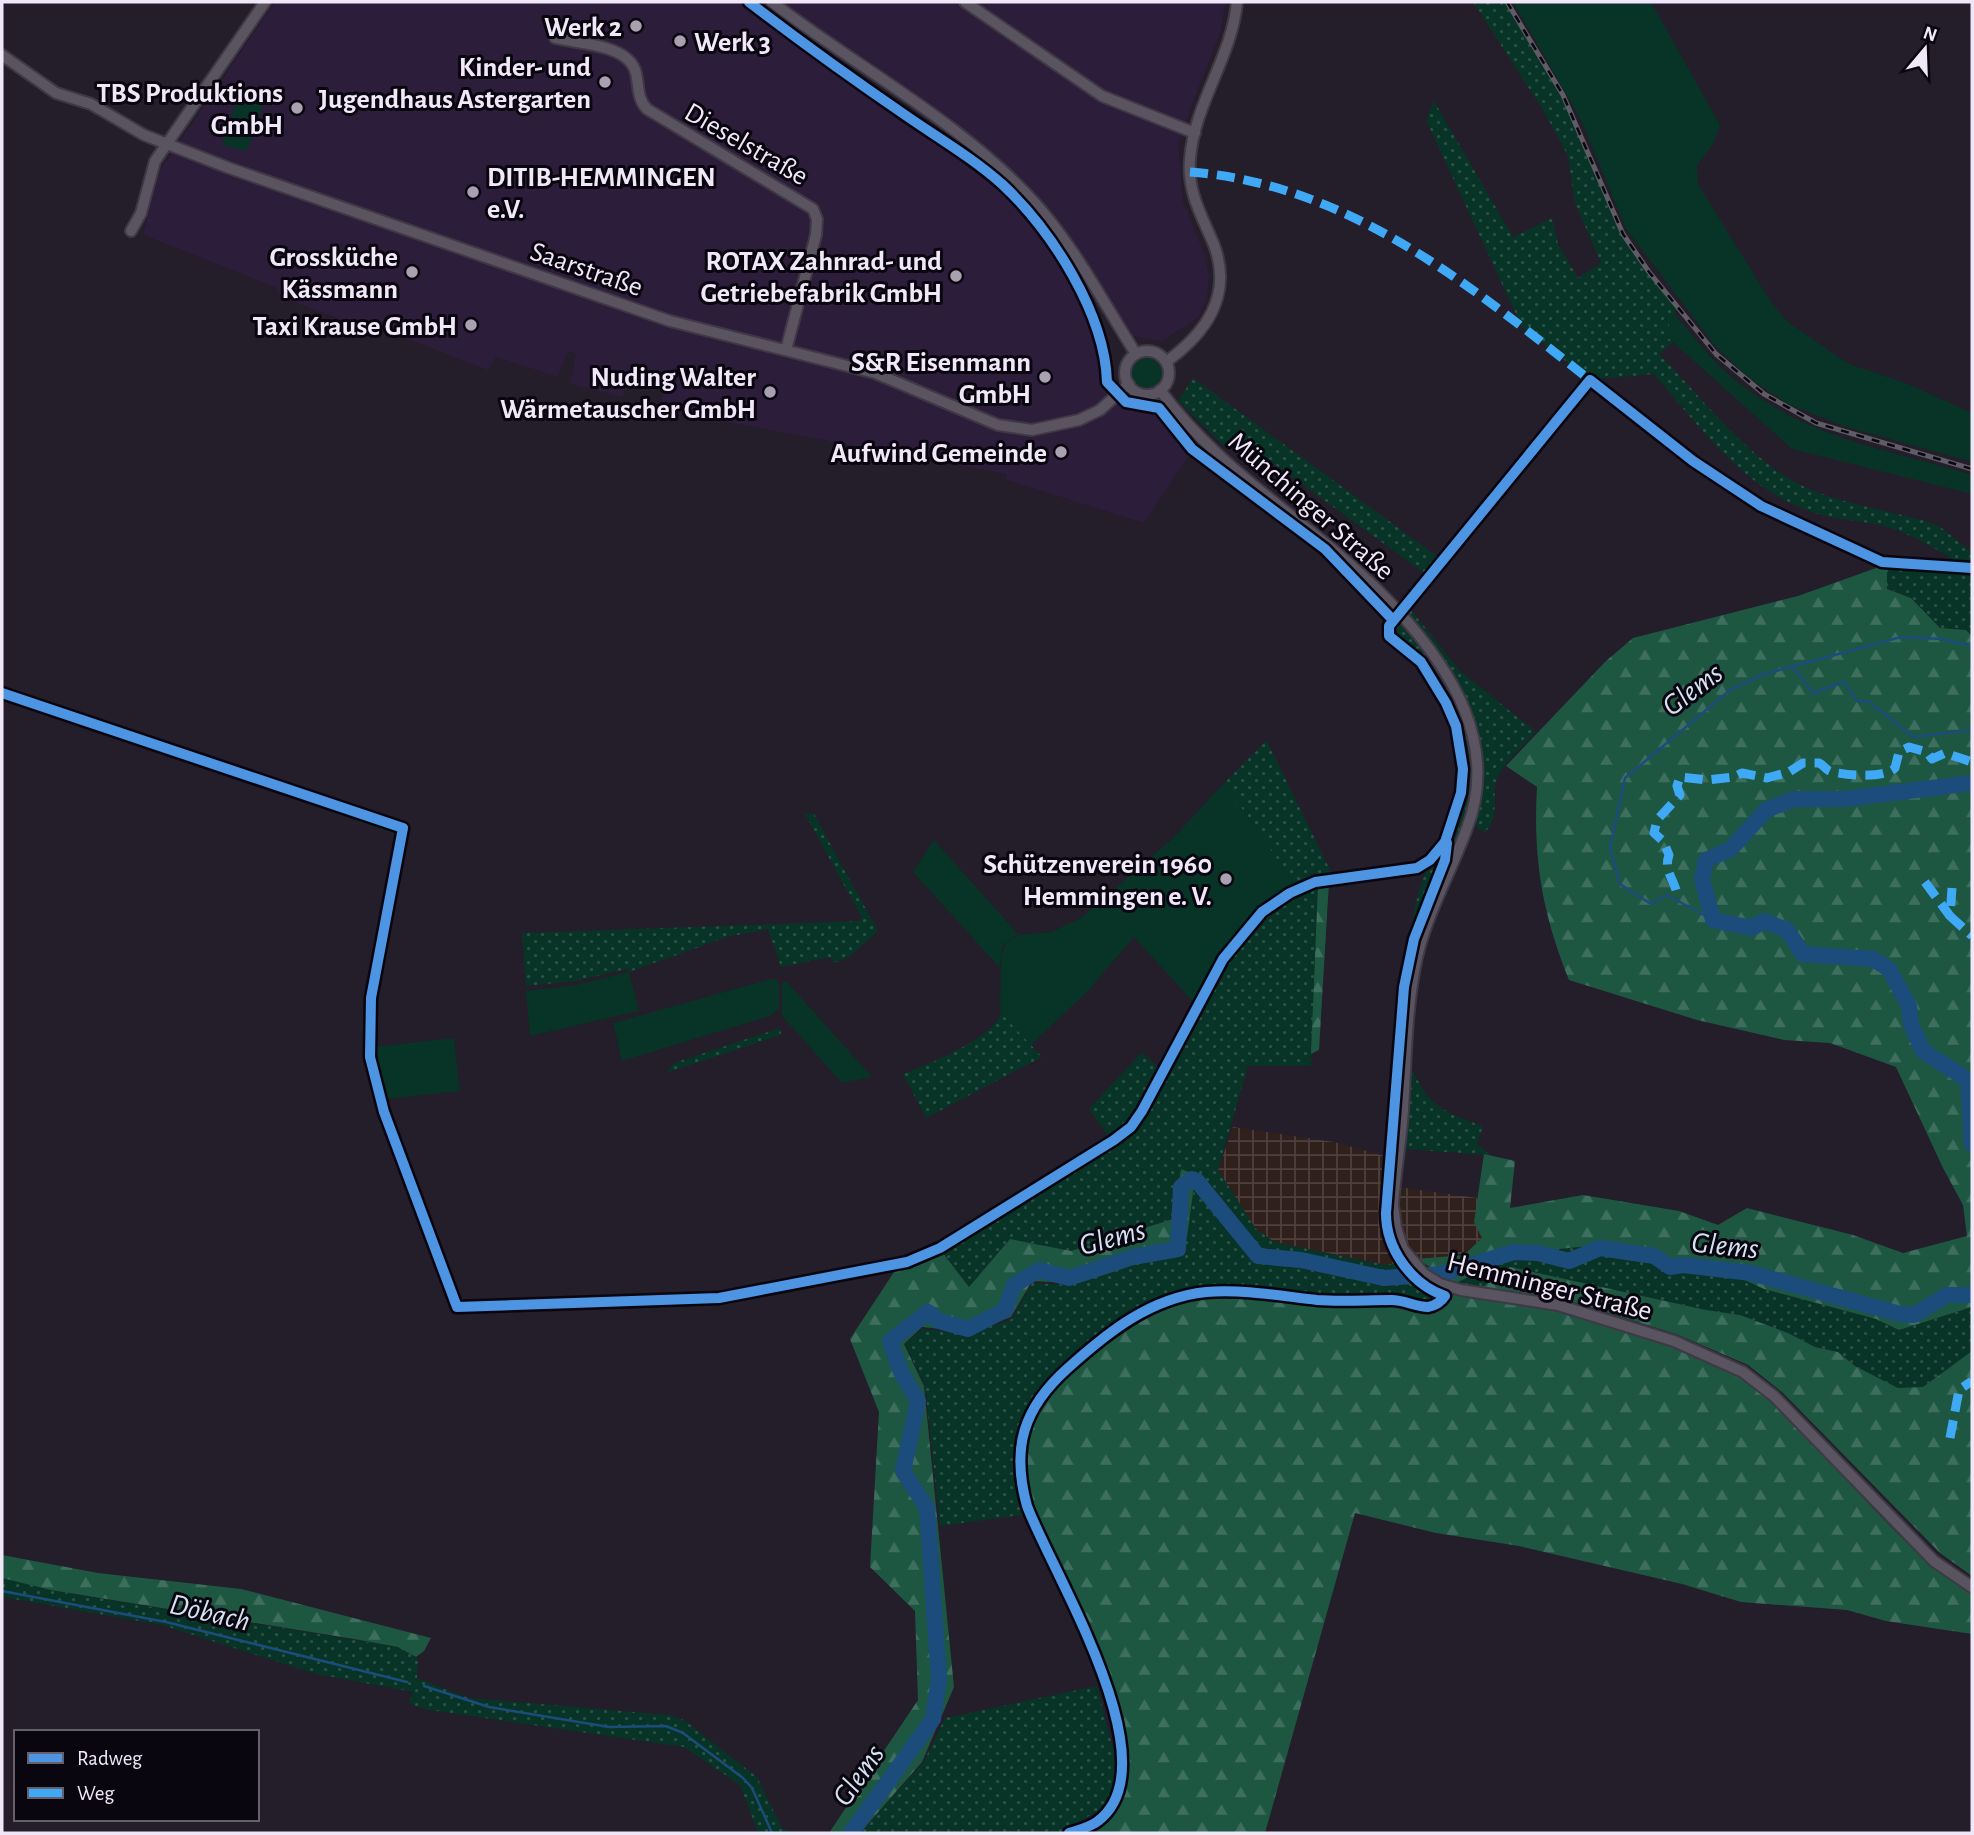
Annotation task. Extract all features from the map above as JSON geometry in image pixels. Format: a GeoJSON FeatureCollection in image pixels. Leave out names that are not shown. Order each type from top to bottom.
{"type":"FeatureCollection","features":[{"type":"Feature","properties":{"kind":"street"},"geometry":{"type":"LineString","coordinates":[[131,231],[141,212],[155,161],[265,2]]}},
{"type":"Feature","properties":{"kind":"street"},"geometry":{"type":"LineString","coordinates":[[772,2],[943,124],[1018,186],[1079,259],[1136,354]]}},
{"type":"Feature","properties":{"kind":"street"},"geometry":{"type":"LineString","coordinates":[[965,2],[1096,92],[1144,115],[1195,133]]}},
{"type":"Feature","properties":{"kind":"street"},"geometry":{"type":"LineString","coordinates":[[1166,362],[1190,344],[1208,324],[1220,290],[1217,257],[1196,206],[1190,160],[1195,133],[1228,41],[1237,2]]}},
{"type":"Feature","properties":{"kind":"street","name":"Dieselstraße"},"geometry":{"type":"LineString","coordinates":[[555,38],[624,55],[634,68],[641,101],[647,109],[813,209],[817,219],[816,235],[786,349]]}},
{"type":"Feature","properties":{"kind":"street","name":"Saarstraße"},"geometry":{"type":"LineString","coordinates":[[2,55],[56,93],[90,104],[144,135],[167,144],[670,321],[878,374],[983,419],[1020,430],[1044,429],[1079,420],[1100,410],[1129,384]]}},
{"type":"Feature","properties":{"kind":"street"},"geometry":{"type":"LineString","coordinates":[[1153,352],[1166,362],[1168,377],[1160,390],[1141,394],[1129,384],[1126,367],[1136,354],[1153,352]]}},
{"type":"Feature","properties":{"kind":"street","name":"Münchinger Straße"},"geometry":{"type":"LineString","coordinates":[[1160,390],[1213,450],[1336,551],[1399,612],[1446,672],[1464,705],[1472,729],[1478,768],[1475,800],[1467,829],[1427,925],[1411,989],[1394,1186],[1394,1219]]}},
{"type":"Feature","properties":{"kind":"street","name":"Hemminger Straße"},"geometry":{"type":"LineString","coordinates":[[1394,1219],[1403,1249],[1415,1266],[1440,1284],[1461,1290],[1558,1305],[1674,1340],[1743,1372],[1774,1396],[1934,1561],[1972,1587]]}},
{"type":"Feature","properties":{"kind":"shaded area"},"geometry":{"type":"Polygon","coordinates":[[[275,2],[747,2],[808,50],[985,173],[1010,196],[1055,252],[1078,292],[1103,347],[1105,384],[1124,406],[1131,404],[1156,409],[1192,451],[1144,523],[1007,480],[1006,474],[684,414],[660,406],[664,389],[647,384],[645,388],[626,383],[623,397],[570,384],[576,354],[568,351],[558,377],[496,357],[488,370],[356,319],[354,324],[280,297],[276,287],[143,235],[159,172],[275,2]]]}},
{"type":"Feature","properties":{"kind":"shaded area"},"geometry":{"type":"Polygon","coordinates":[[[782,2],[1226,2],[1220,32],[1178,142],[1183,201],[1204,253],[1209,275],[1207,296],[1199,317],[1162,341],[1134,336],[1067,235],[992,152],[782,2]]]}},
{"type":"Feature","properties":{"kind":"shaded area"},"geometry":{"type":"Polygon","coordinates":[[[1233,1127],[1334,1142],[1392,1158],[1391,1186],[1477,1198],[1482,1238],[1464,1255],[1386,1265],[1274,1242],[1256,1229],[1218,1170],[1233,1127]]]}},
{"type":"Feature","properties":{"kind":"green space"},"geometry":{"type":"Polygon","coordinates":[[[1473,2],[1507,2],[1563,95],[1623,234],[1677,308],[1665,335],[1673,342],[1659,354],[1733,433],[1783,475],[1815,491],[1851,503],[1939,526],[1969,550],[1972,553],[1972,636],[1966,630],[1940,628],[1911,598],[1887,588],[1887,568],[1882,562],[1963,566],[1898,531],[1819,514],[1785,501],[1763,487],[1723,453],[1654,374],[1590,380],[1522,327],[1426,120],[1434,101],[1513,237],[1552,218],[1558,244],[1578,278],[1601,263],[1575,203],[1568,156],[1543,110],[1473,2]]]}},
{"type":"Feature","properties":{"kind":"green space"},"geometry":{"type":"Polygon","coordinates":[[[1513,2],[1651,2],[1720,125],[1713,144],[1697,166],[1698,184],[1771,302],[1788,322],[1847,363],[1908,384],[1972,413],[1972,462],[1843,426],[1788,404],[1749,378],[1716,347],[1626,229],[1581,120],[1513,2]]]}},
{"type":"Feature","properties":{"kind":"green space"},"geometry":{"type":"Polygon","coordinates":[[[238,96],[263,105],[247,151],[222,145],[238,96]]]}},
{"type":"Feature","properties":{"kind":"green space"},"geometry":{"type":"Polygon","coordinates":[[[1674,314],[1728,374],[1785,413],[1844,438],[1972,475],[1972,494],[1792,449],[1665,335],[1674,314]]]}},
{"type":"Feature","properties":{"kind":"green space"},"geometry":{"type":"Polygon","coordinates":[[[1147,358],[1153,359],[1161,367],[1161,379],[1153,387],[1147,388],[1141,387],[1133,379],[1132,373],[1133,367],[1141,359],[1147,358]]]}},
{"type":"Feature","properties":{"kind":"green space"},"geometry":{"type":"Polygon","coordinates":[[[1193,378],[1441,559],[1427,575],[1237,437],[1226,448],[1178,401],[1193,378]]]}},
{"type":"Feature","properties":{"kind":"green space"},"geometry":{"type":"Polygon","coordinates":[[[1882,562],[1887,568],[1887,589],[1911,598],[1940,628],[1966,630],[1972,636],[1972,1307],[1899,1330],[1876,1319],[1764,1289],[1736,1276],[1693,1271],[1644,1256],[1589,1246],[1518,1253],[1456,1283],[1417,1259],[1464,1255],[1482,1238],[1474,1222],[1484,1154],[1515,1161],[1510,1208],[1583,1195],[1679,1211],[1718,1225],[1747,1208],[1853,1235],[1903,1253],[1967,1236],[1963,1205],[1896,1067],[1830,1043],[1784,1040],[1697,1020],[1569,980],[1552,931],[1541,885],[1537,787],[1506,766],[1606,661],[1633,638],[1798,596],[1876,568],[1882,562]]]}},
{"type":"Feature","properties":{"kind":"green space"},"geometry":{"type":"Polygon","coordinates":[[[1408,606],[1460,671],[1536,732],[1499,774],[1493,819],[1485,832],[1477,828],[1476,822],[1483,775],[1482,751],[1477,729],[1460,689],[1407,615],[1408,606]]]}},
{"type":"Feature","properties":{"kind":"green space"},"geometry":{"type":"Polygon","coordinates":[[[1395,623],[1402,623],[1420,646],[1450,694],[1462,720],[1472,774],[1470,803],[1461,832],[1426,917],[1409,972],[1405,971],[1408,947],[1420,887],[1426,871],[1445,846],[1458,819],[1465,774],[1457,728],[1449,706],[1426,665],[1391,632],[1395,623]]]}},
{"type":"Feature","properties":{"kind":"green space"},"geometry":{"type":"Polygon","coordinates":[[[1266,741],[1333,876],[1297,888],[1224,783],[1266,741]]]}},
{"type":"Feature","properties":{"kind":"green space"},"geometry":{"type":"Polygon","coordinates":[[[216,771],[399,833],[367,1015],[369,1067],[387,1126],[373,1126],[384,1124],[366,1068],[365,1015],[395,834],[216,771]]]}},
{"type":"Feature","properties":{"kind":"green space"},"geometry":{"type":"Polygon","coordinates":[[[1224,783],[1297,888],[1263,909],[1236,937],[1196,1005],[1134,937],[1088,991],[1031,1045],[1000,1012],[1001,956],[1007,942],[1019,935],[1051,932],[1081,918],[1173,838],[1224,783]]]}},
{"type":"Feature","properties":{"kind":"green space"},"geometry":{"type":"Polygon","coordinates":[[[805,814],[814,814],[878,931],[849,957],[833,963],[831,958],[826,958],[781,967],[768,929],[727,937],[629,972],[627,969],[575,981],[526,986],[522,933],[861,921],[862,918],[805,814]]]}},
{"type":"Feature","properties":{"kind":"green space"},"geometry":{"type":"Polygon","coordinates":[[[934,840],[1018,934],[1003,945],[999,967],[913,872],[934,840]]]}},
{"type":"Feature","properties":{"kind":"green space"},"geometry":{"type":"Polygon","coordinates":[[[1329,882],[1319,1050],[1311,1054],[1318,885],[1329,882]]]}},
{"type":"Feature","properties":{"kind":"green space"},"geometry":{"type":"Polygon","coordinates":[[[1318,885],[1311,1066],[1248,1066],[1218,1170],[1256,1229],[1274,1242],[1386,1265],[1401,1262],[1440,1297],[1426,1304],[1378,1296],[1211,1291],[1138,1314],[1049,1385],[1032,1407],[1020,1437],[1017,1461],[1021,1493],[1029,1514],[940,1526],[925,1386],[905,1344],[922,1329],[970,1333],[1012,1319],[1032,1283],[1069,1285],[1187,1237],[1194,1189],[1191,1173],[1181,1170],[1173,1219],[1071,1251],[1010,1239],[969,1287],[942,1252],[1122,1137],[1135,1122],[1096,1152],[1107,1134],[1089,1109],[1142,1052],[1163,1073],[1143,1111],[1213,982],[1233,952],[1255,925],[1283,902],[1318,885]]]}},
{"type":"Feature","properties":{"kind":"green space"},"geometry":{"type":"Polygon","coordinates":[[[629,972],[639,1011],[530,1036],[526,991],[576,985],[629,972]]]}},
{"type":"Feature","properties":{"kind":"green space"},"geometry":{"type":"Polygon","coordinates":[[[776,979],[779,984],[779,1009],[770,1016],[622,1061],[613,1023],[776,979]]]}},
{"type":"Feature","properties":{"kind":"green space"},"geometry":{"type":"Polygon","coordinates":[[[786,981],[872,1077],[842,1083],[782,1016],[782,983],[786,981]]]}},
{"type":"Feature","properties":{"kind":"green space"},"geometry":{"type":"Polygon","coordinates":[[[1002,1013],[1042,1057],[926,1118],[903,1074],[972,1042],[985,1033],[1002,1013]]]}},
{"type":"Feature","properties":{"kind":"green space"},"geometry":{"type":"Polygon","coordinates":[[[780,1028],[781,1035],[666,1073],[674,1063],[780,1028]]]}},
{"type":"Feature","properties":{"kind":"green space"},"geometry":{"type":"Polygon","coordinates":[[[454,1038],[460,1091],[384,1099],[373,1047],[454,1038]]]}},
{"type":"Feature","properties":{"kind":"green space"},"geometry":{"type":"Polygon","coordinates":[[[1408,1061],[1422,1088],[1436,1104],[1483,1126],[1477,1144],[1490,1155],[1403,1149],[1408,1061]]]}},
{"type":"Feature","properties":{"kind":"green space"},"geometry":{"type":"Polygon","coordinates":[[[1181,1169],[1191,1173],[1194,1186],[1187,1237],[1069,1283],[1032,1281],[1011,1317],[970,1332],[922,1327],[904,1344],[924,1386],[954,1687],[922,1762],[860,1833],[829,1833],[918,1700],[915,1611],[870,1567],[879,1412],[850,1339],[896,1269],[942,1252],[969,1287],[1010,1239],[1071,1251],[1173,1219],[1181,1169]]]}},
{"type":"Feature","properties":{"kind":"green space"},"geometry":{"type":"Polygon","coordinates":[[[1589,1246],[1644,1256],[1693,1271],[1736,1276],[1764,1289],[1876,1319],[1899,1330],[1972,1307],[1972,1351],[1923,1387],[1898,1388],[1855,1366],[1838,1352],[1815,1347],[1788,1333],[1740,1315],[1511,1267],[1481,1288],[1456,1283],[1518,1253],[1589,1246]]]}},
{"type":"Feature","properties":{"kind":"green space"},"geometry":{"type":"Polygon","coordinates":[[[1510,1267],[1740,1315],[1788,1333],[1815,1347],[1838,1352],[1855,1366],[1898,1388],[1923,1387],[1972,1351],[1972,1576],[1940,1553],[1783,1393],[1748,1365],[1676,1334],[1567,1300],[1481,1288],[1510,1267]]]}},
{"type":"Feature","properties":{"kind":"green space"},"geometry":{"type":"Polygon","coordinates":[[[1256,1294],[1347,1302],[1397,1303],[1424,1308],[1436,1306],[1456,1294],[1584,1317],[1629,1329],[1713,1362],[1750,1384],[1781,1409],[1920,1555],[1972,1592],[1972,1634],[1886,1621],[1847,1610],[1741,1602],[1682,1584],[1519,1546],[1436,1533],[1355,1513],[1265,1833],[1069,1833],[1093,1819],[1113,1801],[1121,1784],[1123,1766],[1118,1738],[1095,1666],[1044,1545],[1028,1487],[1026,1460],[1029,1435],[1046,1402],[1072,1373],[1118,1336],[1147,1318],[1195,1299],[1256,1294]]]}},
{"type":"Feature","properties":{"kind":"green space"},"geometry":{"type":"Polygon","coordinates":[[[2,1555],[98,1573],[241,1589],[431,1638],[424,1651],[416,1657],[398,1647],[51,1590],[2,1578],[2,1555]]]}},
{"type":"Feature","properties":{"kind":"green space"},"geometry":{"type":"Polygon","coordinates":[[[2,1578],[73,1594],[398,1647],[410,1652],[418,1661],[417,1678],[469,1698],[669,1715],[684,1720],[757,1777],[782,1828],[795,1833],[758,1833],[740,1785],[684,1747],[423,1709],[409,1703],[413,1692],[316,1674],[162,1625],[2,1597],[2,1578]]]}},
{"type":"Feature","properties":{"kind":"green space"},"geometry":{"type":"Polygon","coordinates":[[[1097,1686],[1119,1772],[1115,1800],[1061,1833],[860,1833],[923,1763],[945,1718],[1097,1686]]]}},
{"type":"Feature","properties":{"kind":"waterway","name":"Glems"},"geometry":{"type":"LineString","coordinates":[[1713,920],[1667,895],[1651,904],[1620,884],[1610,848],[1625,778],[1730,690],[1761,675],[1901,637],[1942,639],[1972,646]]}},
{"type":"Feature","properties":{"kind":"waterway"},"geometry":{"type":"LineString","coordinates":[[1792,666],[1813,693],[1844,682],[1857,701],[1868,701],[1913,737],[1972,730]]}},
{"type":"Feature","properties":{"kind":"waterway","name":"Glems"},"geometry":{"type":"LineString","coordinates":[[1972,783],[1844,799],[1794,799],[1766,810],[1731,849],[1706,860],[1702,879],[1713,920],[1752,928],[1764,921],[1787,930],[1803,954],[1873,959],[1889,969],[1909,1006],[1911,1024],[1923,1051],[1968,1080],[1972,1144]]}},
{"type":"Feature","properties":{"kind":"waterway","name":"Glems"},"geometry":{"type":"LineString","coordinates":[[851,1833],[933,1719],[939,1679],[927,1508],[903,1471],[918,1401],[901,1372],[890,1341],[928,1312],[939,1321],[968,1329],[1005,1310],[1014,1285],[1039,1270],[1069,1278],[1133,1257],[1178,1249],[1181,1187],[1192,1179],[1197,1181],[1258,1256],[1301,1260],[1384,1278],[1441,1274],[1514,1252],[1538,1253],[1569,1261],[1600,1248],[1654,1256],[1670,1267],[1683,1265],[1751,1273],[1900,1314],[1914,1315],[1947,1295],[1972,1295]]}},
{"type":"Feature","properties":{"kind":"waterway","name":"Döbach"},"geometry":{"type":"LineString","coordinates":[[2,1591],[166,1622],[407,1682]]}},
{"type":"Feature","properties":{"kind":"waterway","name":"Döbach"},"geometry":{"type":"LineString","coordinates":[[424,1686],[489,1707],[609,1727],[666,1726],[683,1733],[743,1778],[752,1788],[772,1833]]}},
{"type":"Feature","properties":{"kind":"railway"},"geometry":{"type":"LineString","coordinates":[[1507,2],[1563,95],[1623,234],[1649,272],[1716,354],[1764,394],[1816,423],[1972,469]]}},
{"type":"Feature","properties":{"kind":"marked path"},"geometry":{"type":"LineString","coordinates":[[1190,172],[1248,180],[1303,196],[1355,218],[1452,276],[1590,380]]}},
{"type":"Feature","properties":{"kind":"marked path"},"geometry":{"type":"LineString","coordinates":[[1676,890],[1668,869],[1669,855],[1663,841],[1654,833],[1657,820],[1680,795],[1677,786],[1680,777],[1707,780],[1734,777],[1742,773],[1767,778],[1789,772],[1803,763],[1819,763],[1830,771],[1839,773],[1882,774],[1895,768],[1899,752],[1909,747],[1927,752],[1932,759],[1945,753],[1972,762]]}},
{"type":"Feature","properties":{"kind":"marked path"},"geometry":{"type":"LineString","coordinates":[[1925,882],[1950,916]]}},
{"type":"Feature","properties":{"kind":"marked path"},"geometry":{"type":"LineString","coordinates":[[1952,888],[1950,916],[1972,936]]}},
{"type":"Feature","properties":{"kind":"marked path"},"geometry":{"type":"LineString","coordinates":[[1950,1438],[1959,1390],[1972,1381]]}},
{"type":"Feature","properties":{"kind":"cycle path"},"geometry":{"type":"LineString","coordinates":[[749,2],[1003,185],[1040,226],[1073,275],[1097,329],[1107,382],[1126,402],[1159,408],[1192,449],[1325,549],[1393,620]]}},
{"type":"Feature","properties":{"kind":"cycle path"},"geometry":{"type":"LineString","coordinates":[[2,693],[403,828],[371,998],[370,1057],[384,1112],[457,1307],[719,1298],[907,1262],[940,1248],[1131,1127],[1223,959],[1262,912],[1290,893],[1315,882],[1417,868],[1430,860],[1445,842],[1461,793],[1463,769],[1456,726],[1446,703],[1421,662],[1389,636],[1389,626],[1590,380],[1693,461],[1761,506],[1882,562],[1972,568]]}},
{"type":"Feature","properties":{"kind":"cycle path"},"geometry":{"type":"LineString","coordinates":[[1069,1833],[1098,1821],[1118,1794],[1122,1757],[1115,1714],[1100,1667],[1027,1506],[1020,1466],[1021,1447],[1031,1414],[1053,1383],[1099,1342],[1131,1319],[1166,1301],[1220,1291],[1326,1301],[1396,1300],[1428,1307],[1444,1298],[1445,1296],[1421,1283],[1403,1263],[1390,1239],[1386,1213],[1404,987],[1414,939],[1445,860],[1445,842]]}},
{"type":"Feature","properties":{"kind":"place","name":"Werk 2"},"geometry":{"type":"Point","coordinates":[636,26]}},
{"type":"Feature","properties":{"kind":"place","name":"Werk 3"},"geometry":{"type":"Point","coordinates":[680,41]}},
{"type":"Feature","properties":{"kind":"place","name":"Kinder- und Jugendhaus Astergarten"},"geometry":{"type":"Point","coordinates":[605,82]}},
{"type":"Feature","properties":{"kind":"place","name":"TBS Produktions GmbH"},"geometry":{"type":"Point","coordinates":[297,108]}},
{"type":"Feature","properties":{"kind":"place","name":"DITIB-HEMMINGEN e.V."},"geometry":{"type":"Point","coordinates":[473,192]}},
{"type":"Feature","properties":{"kind":"place","name":"Grossküche Kässmann"},"geometry":{"type":"Point","coordinates":[412,272]}},
{"type":"Feature","properties":{"kind":"place","name":"ROTAX Zahnrad- und Getriebefabrik GmbH"},"geometry":{"type":"Point","coordinates":[956,276]}},
{"type":"Feature","properties":{"kind":"place","name":"Taxi Krause GmbH"},"geometry":{"type":"Point","coordinates":[471,325]}},
{"type":"Feature","properties":{"kind":"place","name":"S&R Eisenmann GmbH"},"geometry":{"type":"Point","coordinates":[1045,377]}},
{"type":"Feature","properties":{"kind":"place","name":"Nuding Walter Wärmetauscher GmbH"},"geometry":{"type":"Point","coordinates":[770,392]}},
{"type":"Feature","properties":{"kind":"place","name":"Aufwind Gemeinde"},"geometry":{"type":"Point","coordinates":[1061,452]}},
{"type":"Feature","properties":{"kind":"place","name":"Schützenverein 1960 Hemmingen e. V."},"geometry":{"type":"Point","coordinates":[1226,879]}}]}
